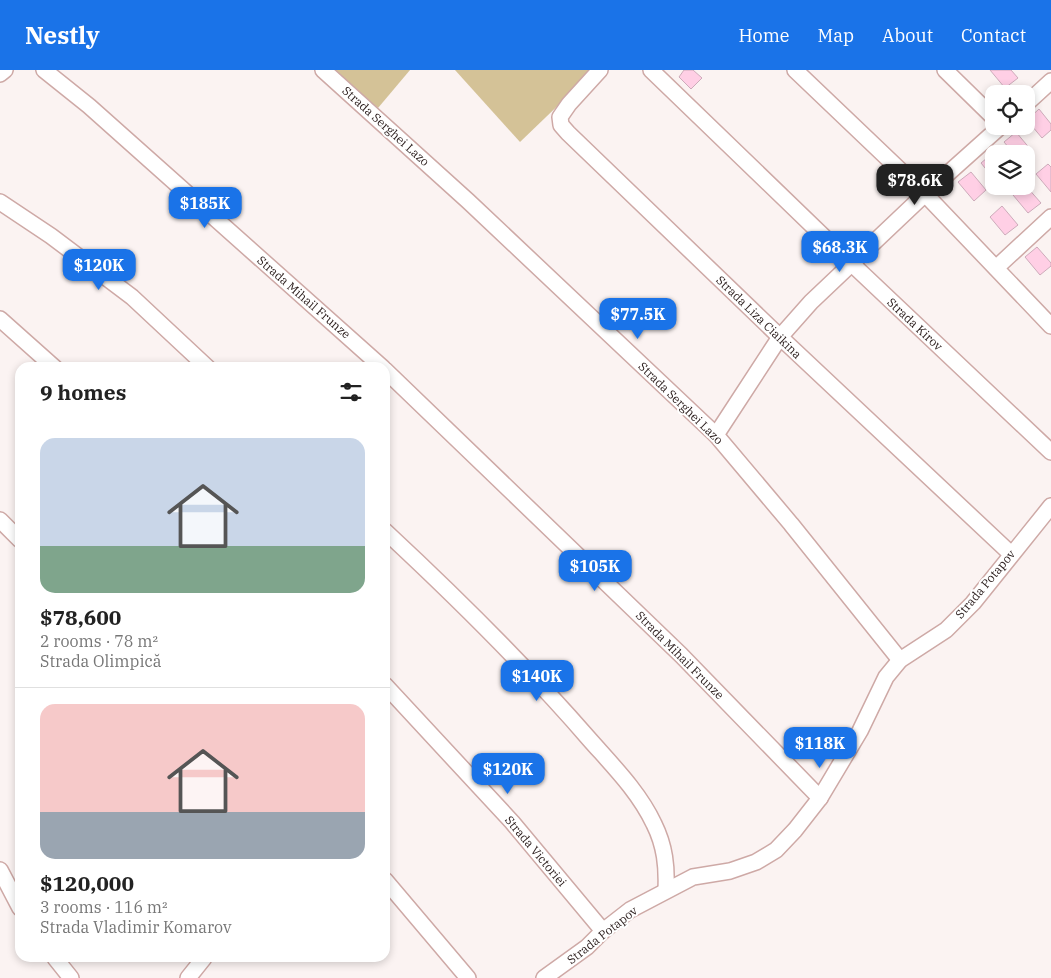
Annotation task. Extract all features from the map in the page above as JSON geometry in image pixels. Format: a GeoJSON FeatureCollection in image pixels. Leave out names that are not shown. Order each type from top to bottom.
{"type":"FeatureCollection","features":[{"type":"Feature","properties":{"kind":"street"},"geometry":{"type":"LineString","coordinates":[[0,74],[5,70]]}},
{"type":"Feature","properties":{"kind":"street","name":"Strada Mihail Frunze"},"geometry":{"type":"LineString","coordinates":[[44,70],[89,106],[376,362]]}},
{"type":"Feature","properties":{"kind":"street","name":"Strada Serghei Lazo"},"geometry":{"type":"LineString","coordinates":[[323,70],[468,201],[716,435],[791,524],[900,660]]}},
{"type":"Feature","properties":{"kind":"street","name":"Strada Liza Ciaikina"},"geometry":{"type":"LineString","coordinates":[[600,70],[569,104],[560,117],[561,124],[568,133],[780,337],[1012,554]]}},
{"type":"Feature","properties":{"kind":"street","name":"Strada Kirov"},"geometry":{"type":"LineString","coordinates":[[651,70],[1051,452]]}},
{"type":"Feature","properties":{"kind":"street"},"geometry":{"type":"LineString","coordinates":[[795,70],[925,194],[1051,326]]}},
{"type":"Feature","properties":{"kind":"street"},"geometry":{"type":"LineString","coordinates":[[945,70],[985,109]]}},
{"type":"Feature","properties":{"kind":"street"},"geometry":{"type":"LineString","coordinates":[[1035,96],[1051,81]]}},
{"type":"Feature","properties":{"kind":"street"},"geometry":{"type":"LineString","coordinates":[[716,435],[780,337],[811,302],[925,194],[991,135]]}},
{"type":"Feature","properties":{"kind":"street"},"geometry":{"type":"LineString","coordinates":[[0,202],[57,241],[132,297],[202,362]]}},
{"type":"Feature","properties":{"kind":"street"},"geometry":{"type":"LineString","coordinates":[[996,268],[1051,217]]}},
{"type":"Feature","properties":{"kind":"street"},"geometry":{"type":"LineString","coordinates":[[0,319],[48,362]]}},
{"type":"Feature","properties":{"kind":"street","name":"Strada Mihail Frunze"},"geometry":{"type":"LineString","coordinates":[[390,375],[681,655],[820,798]]}},
{"type":"Feature","properties":{"kind":"street","name":"Strada Potapov"},"geometry":{"type":"LineString","coordinates":[[544,978],[587,948],[603,931],[630,910],[666,890],[693,877],[730,871],[756,862],[776,850],[795,830],[820,798],[860,731],[886,678],[900,660],[946,630],[973,603],[1051,506]]}},
{"type":"Feature","properties":{"kind":"street"},"geometry":{"type":"LineString","coordinates":[[0,520],[15,535]]}},
{"type":"Feature","properties":{"kind":"street"},"geometry":{"type":"LineString","coordinates":[[390,537],[523,664],[638,796],[654,823],[664,847],[667,871],[666,890]]}},
{"type":"Feature","properties":{"kind":"street","name":"Strada Victoriei"},"geometry":{"type":"LineString","coordinates":[[390,690],[512,822],[603,931]]}},
{"type":"Feature","properties":{"kind":"street"},"geometry":{"type":"LineString","coordinates":[[0,870],[15,898]]}},
{"type":"Feature","properties":{"kind":"street"},"geometry":{"type":"LineString","coordinates":[[390,886],[468,978]]}},
{"type":"Feature","properties":{"kind":"street"},"geometry":{"type":"LineString","coordinates":[[58,962],[71,978]]}},
{"type":"Feature","properties":{"kind":"street"},"geometry":{"type":"LineString","coordinates":[[188,978],[201,962]]}},
{"type":"Feature","properties":{"kind":"shaded area"},"geometry":{"type":"Polygon","coordinates":[[[334,70],[410,70],[378,108],[334,70]]]}},
{"type":"Feature","properties":{"kind":"shaded area"},"geometry":{"type":"Polygon","coordinates":[[[455,70],[591,70],[571,93],[520,142],[455,70]]]}},
{"type":"Feature","properties":{"kind":"building"},"geometry":{"type":"Polygon","coordinates":[[[684,70],[693,70],[702,78],[691,89],[679,77],[684,70]]]}},
{"type":"Feature","properties":{"kind":"building"},"geometry":{"type":"Polygon","coordinates":[[[990,70],[1011,70],[1018,78],[1009,85],[1002,85],[990,70]]]}},
{"type":"Feature","properties":{"kind":"building"},"geometry":{"type":"Polygon","coordinates":[[[1039,109],[1051,124],[1051,130],[1042,138],[1035,130],[1035,113],[1039,109]]]}},
{"type":"Feature","properties":{"kind":"building"},"geometry":{"type":"Polygon","coordinates":[[[1012,135],[1018,135],[1027,145],[1006,145],[1004,142],[1012,135]]]}},
{"type":"Feature","properties":{"kind":"building"},"geometry":{"type":"Polygon","coordinates":[[[985,160],[985,168],[981,163],[985,160]]]}},
{"type":"Feature","properties":{"kind":"building"},"geometry":{"type":"Polygon","coordinates":[[[1048,164],[1051,167],[1051,192],[1036,174],[1048,164]]]}},
{"type":"Feature","properties":{"kind":"building"},"geometry":{"type":"Polygon","coordinates":[[[971,172],[985,191],[974,201],[958,182],[971,172]]]}},
{"type":"Feature","properties":{"kind":"building"},"geometry":{"type":"Polygon","coordinates":[[[1013,195],[1034,195],[1041,203],[1028,213],[1013,195]]]}},
{"type":"Feature","properties":{"kind":"building"},"geometry":{"type":"Polygon","coordinates":[[[1002,206],[1018,225],[1005,235],[990,217],[1002,206]]]}},
{"type":"Feature","properties":{"kind":"building"},"geometry":{"type":"Polygon","coordinates":[[[1037,247],[1051,263],[1051,266],[1040,275],[1025,257],[1037,247]]]}}]}
